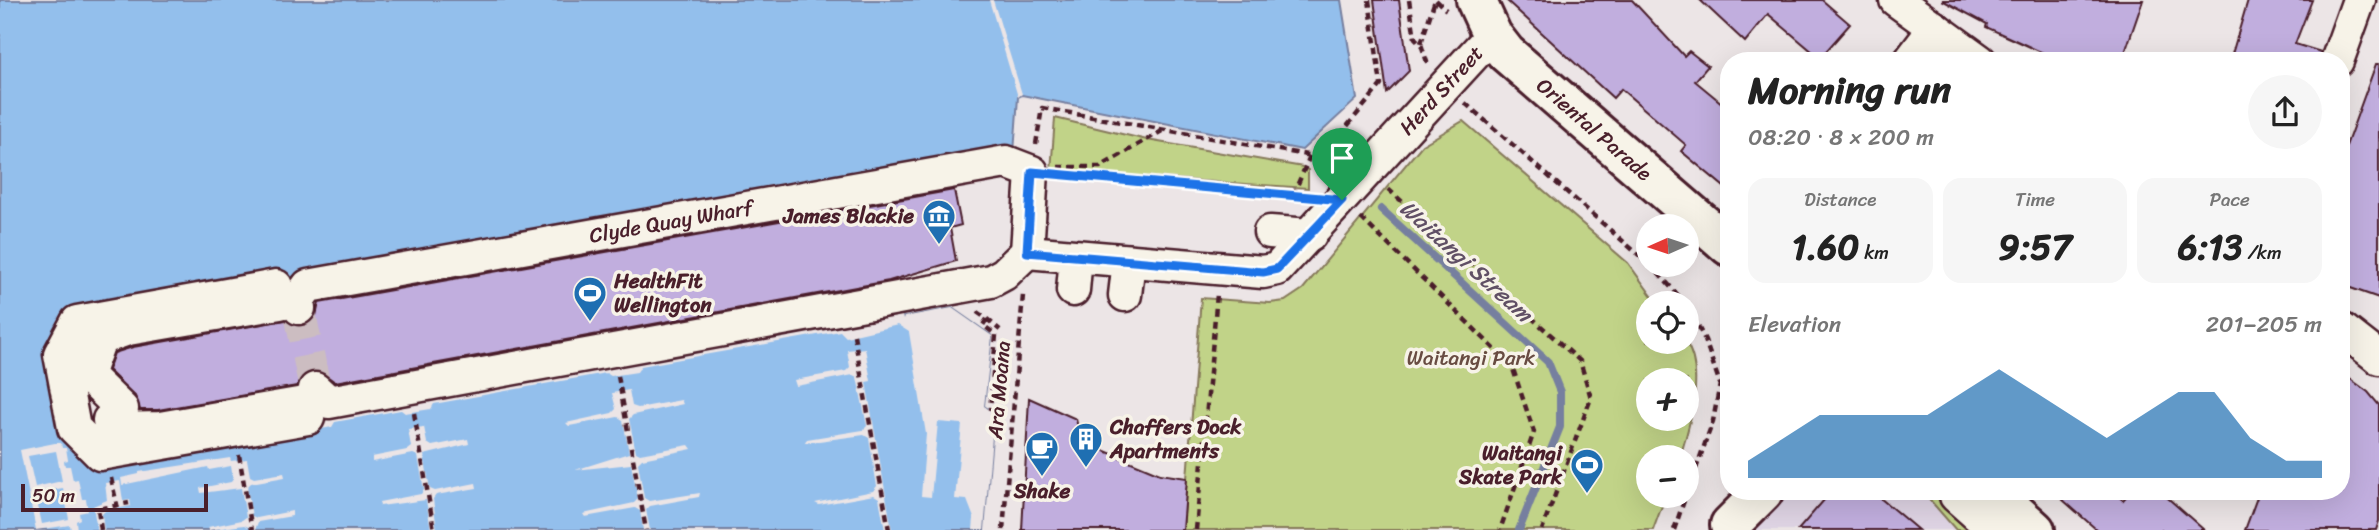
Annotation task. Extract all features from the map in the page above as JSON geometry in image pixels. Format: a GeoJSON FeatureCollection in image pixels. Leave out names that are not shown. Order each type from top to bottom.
{"type":"FeatureCollection","features":[{"type":"Feature","properties":{"kind":"main road","name":"Oriental Parade"},"geometry":{"type":"LineString","coordinates":[[1476,0],[1492,35],[1506,53],[1720,238]]}},
{"type":"Feature","properties":{"kind":"main road"},"geometry":{"type":"LineString","coordinates":[[1728,528],[1745,500]]}},
{"type":"Feature","properties":{"kind":"main road"},"geometry":{"type":"LineString","coordinates":[[1728,528],[1755,500]]}},
{"type":"Feature","properties":{"kind":"main road"},"geometry":{"type":"LineString","coordinates":[[2002,500],[2035,530]]}},
{"type":"Feature","properties":{"kind":"street"},"geometry":{"type":"LineString","coordinates":[[1897,0],[1968,52]]}},
{"type":"Feature","properties":{"kind":"street"},"geometry":{"type":"LineString","coordinates":[[2340,52],[2359,0]]}},
{"type":"Feature","properties":{"kind":"street"},"geometry":{"type":"LineString","coordinates":[[1917,52],[1935,28]]}},
{"type":"Feature","properties":{"kind":"street","name":"Herd Street"},"geometry":{"type":"LineString","coordinates":[[1027,252],[1263,272],[1277,269],[1492,35]]}},
{"type":"Feature","properties":{"kind":"street","name":"Clyde Quay Wharf"},"geometry":{"type":"LineString","coordinates":[[289,306],[298,300],[308,286],[1006,162],[1040,162]]}},
{"type":"Feature","properties":{"kind":"street"},"geometry":{"type":"LineString","coordinates":[[315,390],[329,402],[991,281],[1004,274],[1027,252],[1038,211],[1040,162]]}},
{"type":"Feature","properties":{"kind":"street"},"geometry":{"type":"LineString","coordinates":[[1270,232],[1310,235]]}},
{"type":"Feature","properties":{"kind":"street"},"geometry":{"type":"LineString","coordinates":[[1073,290],[1076,257]]}},
{"type":"Feature","properties":{"kind":"street"},"geometry":{"type":"LineString","coordinates":[[1125,295],[1129,261]]}},
{"type":"Feature","properties":{"kind":"street"},"geometry":{"type":"LineString","coordinates":[[276,286],[289,306],[128,329],[100,339],[87,375],[122,409],[109,420],[118,429],[160,428],[304,403],[308,418],[100,454],[74,428],[60,354],[77,321],[276,286]]}},
{"type":"Feature","properties":{"kind":"street"},"geometry":{"type":"LineString","coordinates":[[2350,336],[2379,358]]}},
{"type":"Feature","properties":{"kind":"street"},"geometry":{"type":"LineString","coordinates":[[1960,500],[1994,530]]}},
{"type":"Feature","properties":{"kind":"path"},"geometry":{"type":"LineString","coordinates":[[1040,162],[1042,108],[1310,156],[1325,153],[1381,85],[1369,0]]}},
{"type":"Feature","properties":{"kind":"path"},"geometry":{"type":"LineString","coordinates":[[1409,0],[1415,38],[1421,44],[1430,71]]}},
{"type":"Feature","properties":{"kind":"path"},"geometry":{"type":"LineString","coordinates":[[1421,44],[1435,0]]}},
{"type":"Feature","properties":{"kind":"path"},"geometry":{"type":"LineString","coordinates":[[1458,96],[1636,252]]}},
{"type":"Feature","properties":{"kind":"path"},"geometry":{"type":"LineString","coordinates":[[1040,162],[1100,167],[1163,130]]}},
{"type":"Feature","properties":{"kind":"path"},"geometry":{"type":"LineString","coordinates":[[1293,195],[1310,156]]}},
{"type":"Feature","properties":{"kind":"path"},"geometry":{"type":"LineString","coordinates":[[1040,162],[1342,200],[1512,366],[1534,432],[1500,530]]}},
{"type":"Feature","properties":{"kind":"path"},"geometry":{"type":"LineString","coordinates":[[1368,173],[1580,361],[1591,398],[1542,530]]}},
{"type":"Feature","properties":{"kind":"path","name":"Ara Moana"},"geometry":{"type":"LineString","coordinates":[[1003,530],[1027,252]]}},
{"type":"Feature","properties":{"kind":"path"},"geometry":{"type":"LineString","coordinates":[[1196,530],[1219,269]]}},
{"type":"Feature","properties":{"kind":"path"},"geometry":{"type":"LineString","coordinates":[[1662,277],[1674,291]]}},
{"type":"Feature","properties":{"kind":"path"},"geometry":{"type":"LineString","coordinates":[[970,308],[1000,330]]}},
{"type":"Feature","properties":{"kind":"path"},"geometry":{"type":"LineString","coordinates":[[973,322],[978,314]]}},
{"type":"Feature","properties":{"kind":"path"},"geometry":{"type":"LineString","coordinates":[[987,319],[983,325],[996,335],[990,410]]}},
{"type":"Feature","properties":{"kind":"path"},"geometry":{"type":"LineString","coordinates":[[1699,329],[1720,384],[1713,421],[1699,461]]}},
{"type":"Feature","properties":{"kind":"path"},"geometry":{"type":"LineString","coordinates":[[853,334],[889,530]]}},
{"type":"Feature","properties":{"kind":"path"},"geometry":{"type":"LineString","coordinates":[[618,375],[646,530]]}},
{"type":"Feature","properties":{"kind":"path"},"geometry":{"type":"LineString","coordinates":[[414,411],[434,530]]}},
{"type":"Feature","properties":{"kind":"path"},"geometry":{"type":"LineString","coordinates":[[237,444],[252,530]]}},
{"type":"Feature","properties":{"kind":"path"},"geometry":{"type":"LineString","coordinates":[[110,470],[117,505]]}},
{"type":"Feature","properties":{"kind":"path"},"geometry":{"type":"LineString","coordinates":[[101,530],[97,509],[129,503]]}},
{"type":"Feature","properties":{"kind":"path"},"geometry":{"type":"LineString","coordinates":[[1674,530],[1682,508]]}},
{"type":"Feature","properties":{"kind":"shaded area"},"geometry":{"type":"Polygon","coordinates":[[[1779,500],[1976,500],[2009,530],[1756,530],[1779,500]]]}},
{"type":"Feature","properties":{"kind":"green space"},"geometry":{"type":"Polygon","coordinates":[[[1055,118],[1147,140],[1303,167],[1308,170],[1308,188],[1051,171],[1055,118]]]}},
{"type":"Feature","properties":{"kind":"green space","name":"Waitangi Park"},"geometry":{"type":"Polygon","coordinates":[[[1463,121],[1628,263],[1648,291],[1636,291],[1636,354],[1691,354],[1694,368],[1636,368],[1636,431],[1687,431],[1683,445],[1636,445],[1636,508],[1661,508],[1653,530],[1183,530],[1201,298],[1270,303],[1285,301],[1303,289],[1422,145],[1463,121]]]}},
{"type":"Feature","properties":{"kind":"green space"},"geometry":{"type":"Polygon","coordinates":[[[1930,500],[1946,500],[1978,530],[1956,530],[1930,500]]]}},
{"type":"Feature","properties":{"kind":"water"},"geometry":{"type":"Polygon","coordinates":[[[0,0],[1341,0],[1357,99],[1302,150],[1022,95],[1018,97],[1014,153],[60,354],[100,454],[861,318],[863,323],[867,322],[866,317],[901,311],[903,320],[904,317],[952,308],[992,336],[984,406],[994,413],[984,530],[0,530],[0,0]]]}},
{"type":"Feature","properties":{"kind":"pier"},"geometry":{"type":"Polygon","coordinates":[[[989,0],[993,0],[1022,94],[1018,97],[989,0]]]}},
{"type":"Feature","properties":{"kind":"pier"},"geometry":{"type":"Polygon","coordinates":[[[952,308],[992,336],[984,406],[994,413],[984,530],[973,530],[974,518],[967,500],[955,499],[962,424],[938,422],[931,497],[921,496],[926,434],[909,332],[898,325],[846,337],[840,331],[641,366],[637,372],[611,376],[606,373],[434,404],[431,409],[405,413],[401,410],[335,422],[332,427],[103,471],[100,454],[861,318],[863,323],[867,322],[866,317],[901,311],[903,320],[904,317],[952,308]]]}},
{"type":"Feature","properties":{"kind":"pier"},"geometry":{"type":"Polygon","coordinates":[[[865,348],[871,381],[866,382],[892,530],[885,530],[879,498],[874,495],[819,505],[815,503],[873,491],[877,486],[869,438],[864,435],[804,443],[807,439],[863,430],[867,426],[857,377],[853,375],[796,386],[794,380],[846,371],[850,367],[847,350],[865,348]]]}},
{"type":"Feature","properties":{"kind":"pier"},"geometry":{"type":"Polygon","coordinates":[[[629,390],[632,406],[638,408],[681,400],[683,404],[633,415],[629,419],[636,452],[640,454],[689,445],[692,449],[642,459],[638,463],[644,498],[649,501],[700,493],[699,497],[650,506],[646,510],[650,530],[643,530],[640,511],[635,508],[585,517],[583,514],[634,503],[638,499],[631,464],[575,470],[629,453],[623,420],[618,417],[569,426],[566,423],[612,413],[616,409],[612,393],[629,390]]]}},
{"type":"Feature","properties":{"kind":"pier"},"geometry":{"type":"Polygon","coordinates":[[[424,427],[427,443],[432,446],[468,439],[469,444],[424,455],[430,489],[435,491],[476,483],[477,488],[436,495],[433,499],[437,530],[431,530],[426,500],[380,506],[379,502],[421,494],[424,490],[418,456],[413,454],[372,462],[372,457],[407,450],[411,447],[408,429],[424,427]]]}},
{"type":"Feature","properties":{"kind":"pier"},"geometry":{"type":"Polygon","coordinates":[[[55,443],[61,443],[62,448],[66,448],[68,460],[64,461],[65,466],[70,466],[73,480],[78,479],[82,499],[86,499],[88,511],[79,513],[77,530],[71,530],[70,525],[36,530],[20,450],[55,443]],[[56,451],[28,456],[35,487],[62,481],[56,451]],[[63,488],[35,493],[42,524],[69,519],[63,488]]]}},
{"type":"Feature","properties":{"kind":"pier"},"geometry":{"type":"Polygon","coordinates":[[[230,458],[231,461],[247,459],[250,476],[254,478],[284,473],[285,477],[251,483],[247,487],[252,516],[257,518],[292,511],[292,516],[258,522],[255,530],[244,525],[209,530],[208,527],[246,517],[241,488],[201,493],[200,488],[231,482],[231,466],[209,470],[208,467],[122,485],[121,478],[139,472],[230,458]]]}},
{"type":"Feature","properties":{"kind":"pier"},"geometry":{"type":"Polygon","coordinates":[[[120,481],[123,501],[130,500],[131,506],[105,511],[102,514],[104,530],[97,530],[93,506],[107,500],[105,483],[120,481]]]}},
{"type":"Feature","properties":{"kind":"building"},"geometry":{"type":"Polygon","coordinates":[[[1374,0],[1399,0],[1409,71],[1387,93],[1374,0]]]}},
{"type":"Feature","properties":{"kind":"building"},"geometry":{"type":"Polygon","coordinates":[[[1506,0],[1632,0],[1684,56],[1689,51],[1708,66],[1695,81],[1720,102],[1720,184],[1681,151],[1686,145],[1621,89],[1613,98],[1506,0]]]}},
{"type":"Feature","properties":{"kind":"building"},"geometry":{"type":"Polygon","coordinates":[[[1700,0],[1822,0],[1850,24],[1825,52],[1813,52],[1768,14],[1745,42],[1700,0]]]}},
{"type":"Feature","properties":{"kind":"building"},"geometry":{"type":"Polygon","coordinates":[[[1942,0],[2143,0],[2125,52],[2041,52],[1986,27],[1987,24],[1942,0]]]}},
{"type":"Feature","properties":{"kind":"building"},"geometry":{"type":"Polygon","coordinates":[[[2248,0],[2312,0],[2295,44],[2321,52],[2233,52],[2248,0]]]}},
{"type":"Feature","properties":{"kind":"building"},"geometry":{"type":"Polygon","coordinates":[[[2376,64],[2379,64],[2379,298],[2350,288],[2350,135],[2376,64]]]}},
{"type":"Feature","properties":{"kind":"building"},"geometry":{"type":"Polygon","coordinates":[[[954,190],[961,225],[950,228],[956,261],[889,281],[335,382],[320,371],[310,371],[302,376],[297,386],[158,410],[140,410],[135,396],[108,370],[114,353],[133,347],[285,320],[302,326],[316,316],[319,303],[954,190]]]}},
{"type":"Feature","properties":{"kind":"building"},"geometry":{"type":"Polygon","coordinates":[[[2350,379],[2368,392],[2379,405],[2379,521],[2376,530],[2245,530],[2256,500],[2350,500],[2350,379]]]}},
{"type":"Feature","properties":{"kind":"building","name":"Chaffers Dock Apartments"},"geometry":{"type":"Polygon","coordinates":[[[1029,398],[1076,419],[1081,441],[1160,474],[1187,478],[1183,530],[1022,530],[1029,398]]]}},
{"type":"Feature","properties":{"kind":"building"},"geometry":{"type":"Polygon","coordinates":[[[1824,500],[1882,500],[1918,530],[1798,530],[1824,500]]]}},
{"type":"Feature","properties":{"kind":"building"},"geometry":{"type":"Polygon","coordinates":[[[2063,500],[2170,500],[2204,530],[2097,530],[2063,500]]]}},
{"type":"Feature","properties":{"kind":"waterway","name":"Waitangi Stream"},"geometry":{"type":"LineString","coordinates":[[1381,209],[1548,362],[1560,392],[1560,427],[1519,530]]}},
{"type":"Feature","properties":{"kind":"tunnel"},"geometry":{"type":"LineString","coordinates":[[299,308],[315,389]]}},
{"type":"Feature","properties":{"kind":"place","name":"James Blackie"},"geometry":{"type":"Point","coordinates":[939,246]}},
{"type":"Feature","properties":{"kind":"place","name":"HealthFit Wellington"},"geometry":{"type":"Point","coordinates":[590,323]}},
{"type":"Feature","properties":{"kind":"place","name":"Chaffers Dock Apartments"},"geometry":{"type":"Point","coordinates":[1086,469]}},
{"type":"Feature","properties":{"kind":"place","name":"Shake"},"geometry":{"type":"Point","coordinates":[1042,478]}},
{"type":"Feature","properties":{"kind":"place","name":"Waitangi Skate Park"},"geometry":{"type":"Point","coordinates":[1587,495]}},
{"type":"Feature","properties":{"kind":"route"},"geometry":{"type":"LineString","coordinates":[[1032,172],[1342,200],[1290,258],[1277,269],[1263,272],[1027,252],[1032,172]]}}]}
